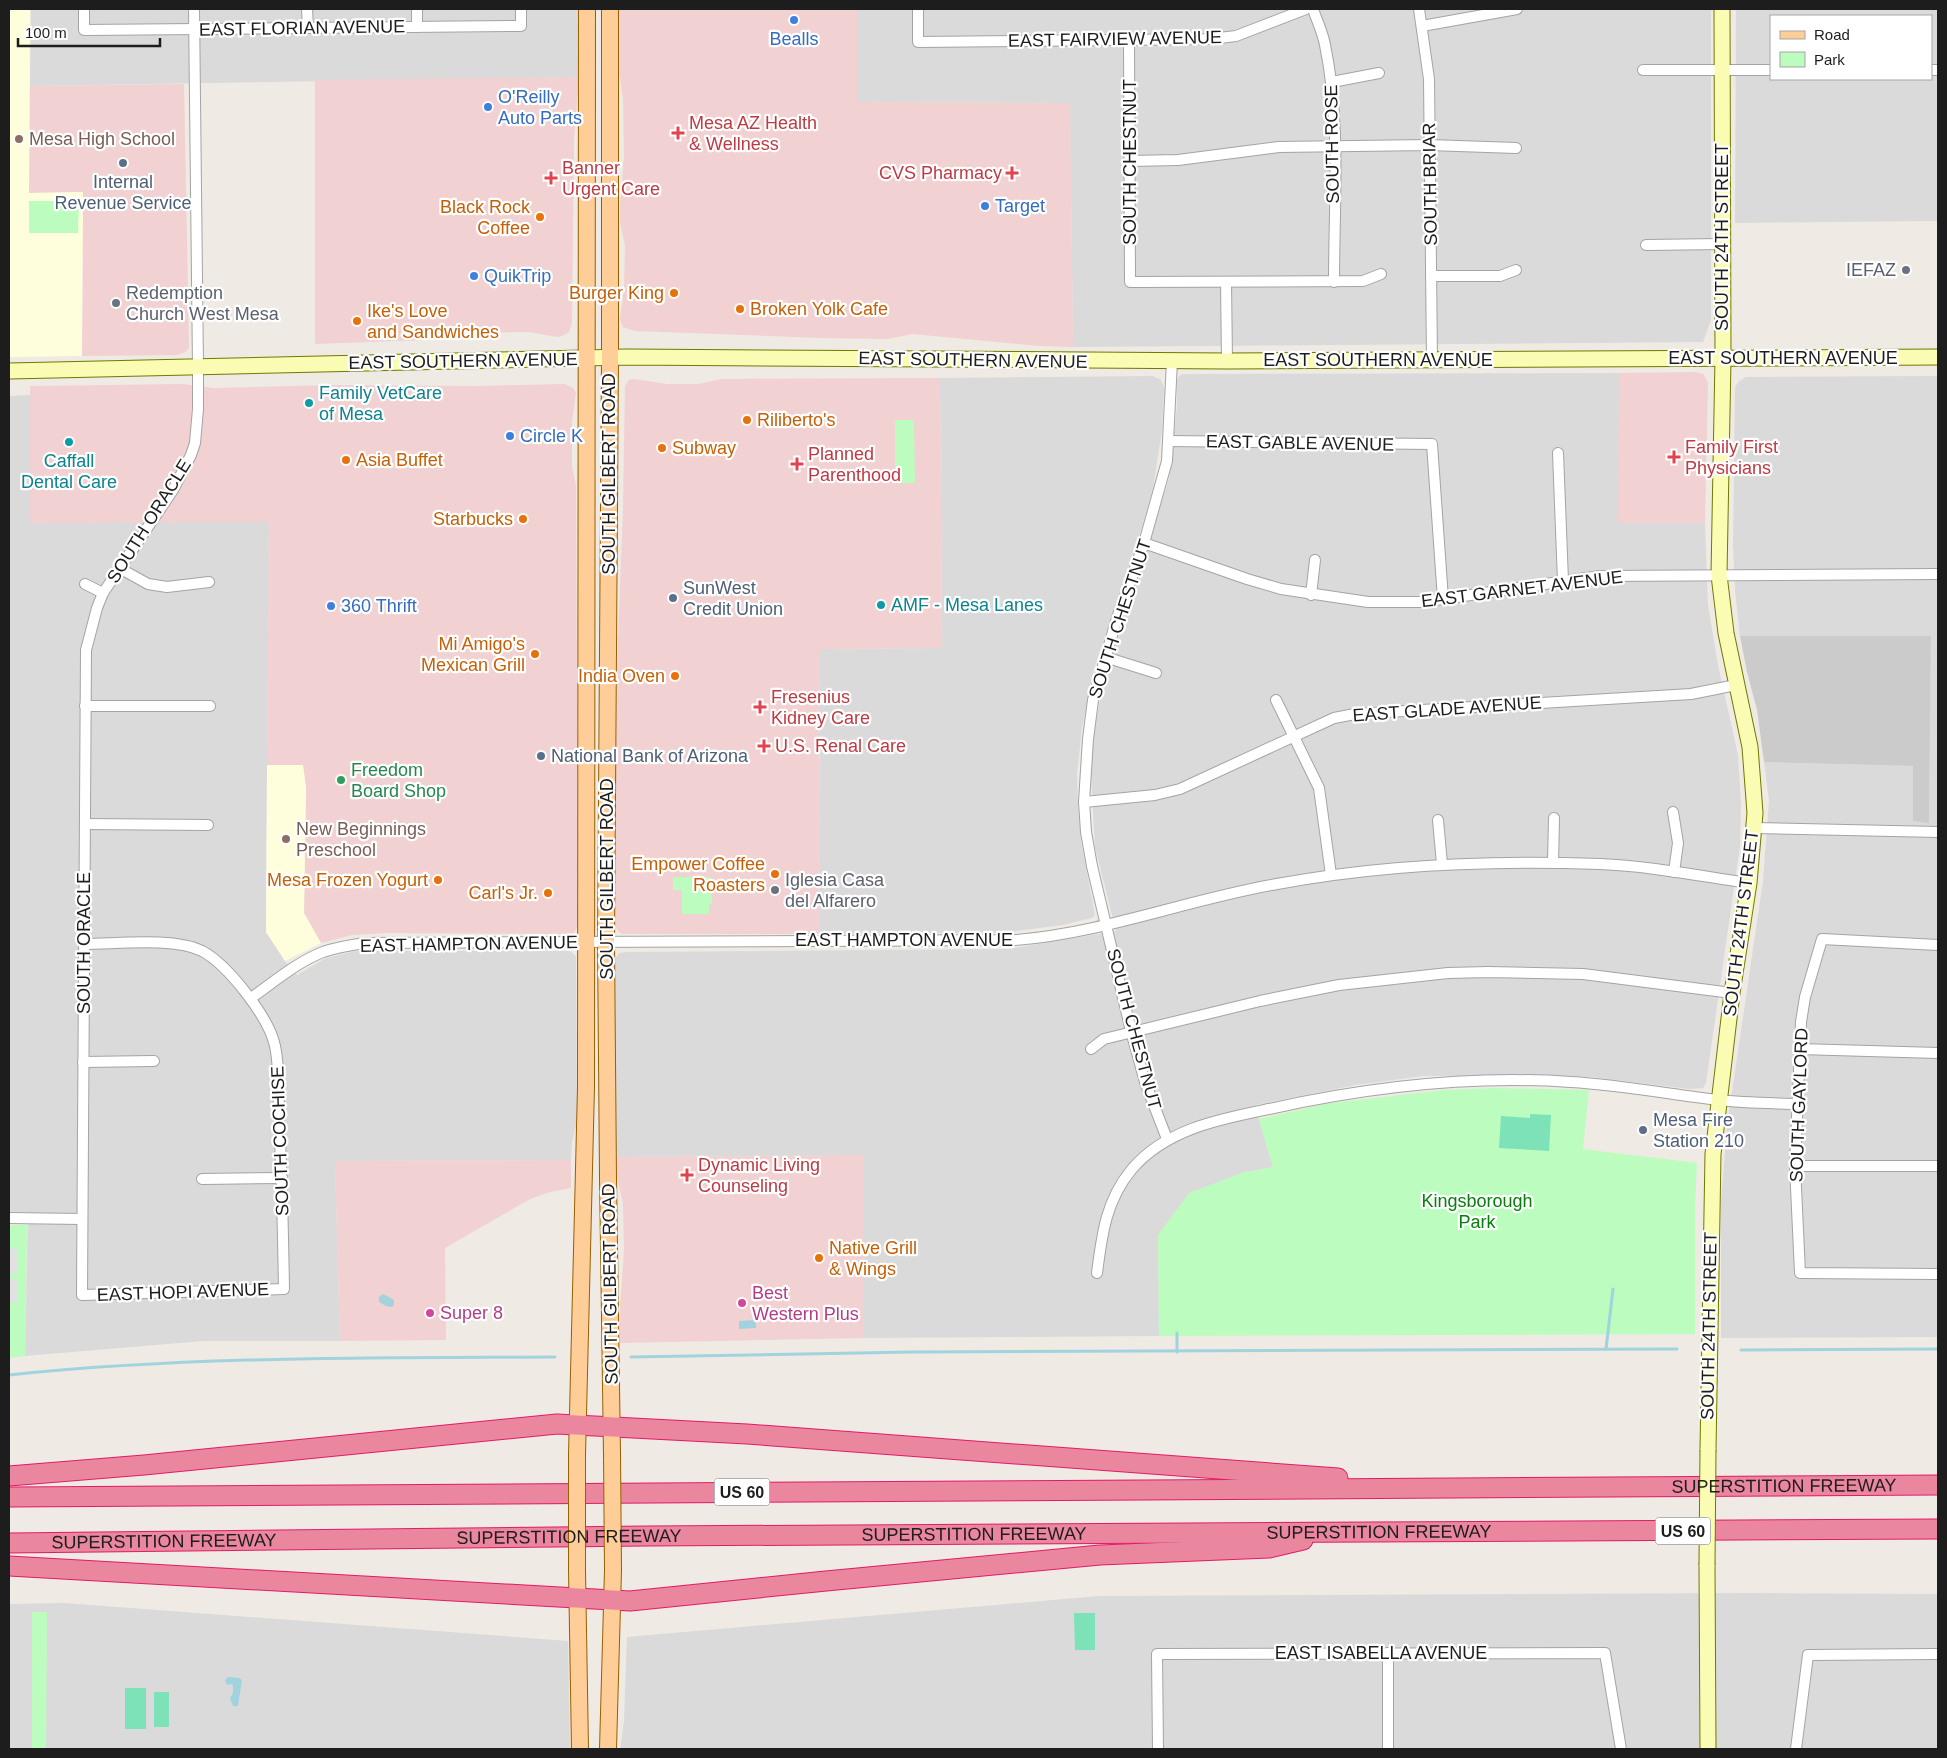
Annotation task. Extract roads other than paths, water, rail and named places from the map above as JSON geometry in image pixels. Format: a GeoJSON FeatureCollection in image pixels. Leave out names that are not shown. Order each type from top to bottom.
{"type":"FeatureCollection","features":[{"type":"Feature","properties":{"kind":"highway"},"geometry":{"type":"LineString","coordinates":[[9,1476],[144,1465],[557,1424],[613,1426],[1476,1488]]}},
{"type":"Feature","properties":{"kind":"highway","name":"SUPERSTITION FREEWAY"},"geometry":{"type":"LineString","coordinates":[[9,1497],[1938,1485]]}},
{"type":"Feature","properties":{"kind":"highway","name":"SUPERSTITION FREEWAY"},"geometry":{"type":"LineString","coordinates":[[9,1542],[647,1536],[1938,1529]]}},
{"type":"Feature","properties":{"kind":"highway"},"geometry":{"type":"LineString","coordinates":[[9,1566],[630,1601],[1100,1556],[1269,1548],[1333,1533]]}},
{"type":"Feature","properties":{"kind":"main road","name":"SOUTH GILBERT ROAD"},"geometry":{"type":"LineString","coordinates":[[580,1749],[577,1455],[586,1087],[587,9]]}},
{"type":"Feature","properties":{"kind":"main road","name":"SOUTH GILBERT ROAD"},"geometry":{"type":"LineString","coordinates":[[608,1749],[613,1601],[613,1426],[606,942],[610,9]]}},
{"type":"Feature","properties":{"kind":"main road","name":"SOUTH 24TH STREET"},"geometry":{"type":"LineString","coordinates":[[1708,1749],[1707,1565],[1711,1190],[1719,1100],[1732,992],[1749,883],[1755,813],[1750,747],[1726,633],[1719,575],[1723,358],[1722,9]]}},
{"type":"Feature","properties":{"kind":"main road"},"geometry":{"type":"LineString","coordinates":[[587,89],[610,84]]}},
{"type":"Feature","properties":{"kind":"main road","name":"EAST SOUTHERN AVENUE"},"geometry":{"type":"LineString","coordinates":[[9,371],[586,358],[1227,361],[1938,357]]}},
{"type":"Feature","properties":{"kind":"street","name":"EAST FLORIAN AVENUE"},"geometry":{"type":"LineString","coordinates":[[84,9],[84,30],[521,26],[521,9]]}},
{"type":"Feature","properties":{"kind":"street","name":"SOUTH ORACLE"},"geometry":{"type":"LineString","coordinates":[[82,1295],[86,650],[103,593],[173,490],[195,443],[198,409],[198,368],[194,9]]}},
{"type":"Feature","properties":{"kind":"street"},"geometry":{"type":"LineString","coordinates":[[307,9],[308,28]]}},
{"type":"Feature","properties":{"kind":"street"},"geometry":{"type":"LineString","coordinates":[[417,9],[417,27]]}},
{"type":"Feature","properties":{"kind":"street","name":"EAST FAIRVIEW AVENUE"},"geometry":{"type":"LineString","coordinates":[[918,9],[918,42],[1211,39],[1236,36],[1306,9]]}},
{"type":"Feature","properties":{"kind":"street","name":"SOUTH ROSE"},"geometry":{"type":"LineString","coordinates":[[1313,9],[1325,43],[1332,82],[1334,282]]}},
{"type":"Feature","properties":{"kind":"street","name":"SOUTH BRIAR"},"geometry":{"type":"LineString","coordinates":[[1419,9],[1429,79],[1432,359]]}},
{"type":"Feature","properties":{"kind":"street"},"geometry":{"type":"LineString","coordinates":[[1422,26],[1517,9]]}},
{"type":"Feature","properties":{"kind":"street","name":"SOUTH CHESTNUT"},"geometry":{"type":"LineString","coordinates":[[1129,41],[1130,282],[1226,282]]}},
{"type":"Feature","properties":{"kind":"street"},"geometry":{"type":"LineString","coordinates":[[1643,70],[1770,70]]}},
{"type":"Feature","properties":{"kind":"street"},"geometry":{"type":"LineString","coordinates":[[1332,82],[1378,73]]}},
{"type":"Feature","properties":{"kind":"street"},"geometry":{"type":"LineString","coordinates":[[1129,161],[1178,160],[1279,147],[1334,145],[1430,145],[1516,148]]}},
{"type":"Feature","properties":{"kind":"street"},"geometry":{"type":"LineString","coordinates":[[1646,245],[1722,244]]}},
{"type":"Feature","properties":{"kind":"street"},"geometry":{"type":"LineString","coordinates":[[1431,276],[1500,276],[1516,270]]}},
{"type":"Feature","properties":{"kind":"street"},"geometry":{"type":"LineString","coordinates":[[1227,361],[1226,282],[1363,281],[1381,274]]}},
{"type":"Feature","properties":{"kind":"street","name":"SOUTH CHESTNUT"},"geometry":{"type":"LineString","coordinates":[[1167,1139],[1145,1082],[1131,1031],[1092,866],[1086,832],[1084,802],[1088,739],[1093,700],[1117,618],[1144,543],[1163,477],[1168,441],[1172,361]]}},
{"type":"Feature","properties":{"kind":"street","name":"EAST GABLE AVENUE"},"geometry":{"type":"LineString","coordinates":[[1168,441],[1432,444],[1443,599]]}},
{"type":"Feature","properties":{"kind":"street"},"geometry":{"type":"LineString","coordinates":[[1558,453],[1563,580]]}},
{"type":"Feature","properties":{"kind":"street","name":"EAST GARNET AVENUE"},"geometry":{"type":"LineString","coordinates":[[1144,543],[1247,580],[1311,595],[1377,602],[1423,602],[1563,580],[1635,574],[1938,574]]}},
{"type":"Feature","properties":{"kind":"street"},"geometry":{"type":"LineString","coordinates":[[1311,595],[1315,560]]}},
{"type":"Feature","properties":{"kind":"street"},"geometry":{"type":"LineString","coordinates":[[121,569],[148,584],[167,586],[209,582]]}},
{"type":"Feature","properties":{"kind":"street","name":"SOUTH ORACLE"},"geometry":{"type":"LineString","coordinates":[[85,584],[103,593]]}},
{"type":"Feature","properties":{"kind":"street"},"geometry":{"type":"LineString","coordinates":[[1105,657],[1156,673]]}},
{"type":"Feature","properties":{"kind":"street","name":"EAST GLADE AVENUE"},"geometry":{"type":"LineString","coordinates":[[1084,802],[1155,796],[1180,789],[1334,718],[1354,714],[1691,694],[1736,685]]}},
{"type":"Feature","properties":{"kind":"street"},"geometry":{"type":"LineString","coordinates":[[1276,700],[1319,788],[1331,875]]}},
{"type":"Feature","properties":{"kind":"street"},"geometry":{"type":"LineString","coordinates":[[85,706],[210,706]]}},
{"type":"Feature","properties":{"kind":"street"},"geometry":{"type":"LineString","coordinates":[[1673,812],[1678,843],[1674,872]]}},
{"type":"Feature","properties":{"kind":"street"},"geometry":{"type":"LineString","coordinates":[[1553,864],[1554,818]]}},
{"type":"Feature","properties":{"kind":"street"},"geometry":{"type":"LineString","coordinates":[[1438,820],[1442,864]]}},
{"type":"Feature","properties":{"kind":"street"},"geometry":{"type":"LineString","coordinates":[[85,824],[208,825]]}},
{"type":"Feature","properties":{"kind":"street"},"geometry":{"type":"LineString","coordinates":[[1754,828],[1938,832]]}},
{"type":"Feature","properties":{"kind":"street","name":"EAST HAMPTON AVENUE"},"geometry":{"type":"LineString","coordinates":[[250,998],[307,960],[323,952],[346,946],[381,942],[1002,941],[1046,937],[1106,924],[1230,892],[1331,875],[1384,868],[1442,864],[1601,864],[1749,883]]}},
{"type":"Feature","properties":{"kind":"street","name":"SOUTH GAYLORD"},"geometry":{"type":"LineString","coordinates":[[1938,945],[1822,939],[1805,997],[1800,1049],[1795,1166],[1800,1273],[1938,1274]]}},
{"type":"Feature","properties":{"kind":"street"},"geometry":{"type":"LineString","coordinates":[[85,944],[174,943],[202,951],[216,962],[250,998]]}},
{"type":"Feature","properties":{"kind":"street"},"geometry":{"type":"LineString","coordinates":[[1091,1049],[1104,1039],[1131,1031],[1340,985],[1448,974],[1505,972],[1583,974],[1732,992]]}},
{"type":"Feature","properties":{"kind":"street","name":"SOUTH COCHISE"},"geometry":{"type":"LineString","coordinates":[[250,998],[266,1023],[275,1045],[282,1178],[284,1289]]}},
{"type":"Feature","properties":{"kind":"street"},"geometry":{"type":"LineString","coordinates":[[1800,1049],[1938,1053]]}},
{"type":"Feature","properties":{"kind":"street"},"geometry":{"type":"LineString","coordinates":[[84,1062],[154,1061]]}},
{"type":"Feature","properties":{"kind":"street"},"geometry":{"type":"LineString","coordinates":[[1097,1273],[1103,1226],[1109,1207],[1132,1169],[1167,1139],[1210,1124],[1295,1103],[1388,1088],[1484,1080],[1569,1082],[1719,1100],[1798,1104]]}},
{"type":"Feature","properties":{"kind":"street"},"geometry":{"type":"LineString","coordinates":[[1795,1166],[1938,1166]]}},
{"type":"Feature","properties":{"kind":"street"},"geometry":{"type":"LineString","coordinates":[[202,1179],[282,1178]]}},
{"type":"Feature","properties":{"kind":"street"},"geometry":{"type":"LineString","coordinates":[[9,1218],[82,1219]]}},
{"type":"Feature","properties":{"kind":"street","name":"EAST HOPI AVENUE"},"geometry":{"type":"LineString","coordinates":[[82,1295],[284,1289]]}},
{"type":"Feature","properties":{"kind":"street"},"geometry":{"type":"LineString","coordinates":[[1388,1653],[1388,1749]]}},
{"type":"Feature","properties":{"kind":"street","name":"EAST ISABELLA AVENUE"},"geometry":{"type":"LineString","coordinates":[[1158,1749],[1157,1654],[1605,1653],[1621,1749]]}},
{"type":"Feature","properties":{"kind":"street"},"geometry":{"type":"LineString","coordinates":[[1796,1749],[1808,1655],[1938,1654]]}},
{"type":"Feature","properties":{"kind":"water"},"geometry":{"type":"Polygon","coordinates":[[[383,1294],[394,1300],[392,1307],[379,1302],[379,1297],[383,1294]]]}},
{"type":"Feature","properties":{"kind":"water"},"geometry":{"type":"Polygon","coordinates":[[[756,1320],[756,1328],[739,1329],[739,1321],[756,1320]]]}},
{"type":"Feature","properties":{"kind":"water"},"geometry":{"type":"Polygon","coordinates":[[[228,1677],[242,1680],[238,1706],[233,1706],[230,1698],[233,1693],[233,1687],[232,1684],[227,1685],[225,1680],[228,1677]]]}},
{"type":"Feature","properties":{"kind":"waterway"},"geometry":{"type":"LineString","coordinates":[[1606,1349],[1613,1289]]}},
{"type":"Feature","properties":{"kind":"waterway"},"geometry":{"type":"LineString","coordinates":[[1177,1333],[1177,1352]]}},
{"type":"Feature","properties":{"kind":"waterway"},"geometry":{"type":"LineString","coordinates":[[631,1357],[912,1352],[1677,1349]]}},
{"type":"Feature","properties":{"kind":"waterway"},"geometry":{"type":"LineString","coordinates":[[1741,1350],[1938,1349]]}},
{"type":"Feature","properties":{"kind":"waterway"},"geometry":{"type":"LineString","coordinates":[[9,1375],[145,1364],[213,1361],[555,1357]]}},
{"type":"Feature","properties":{"kind":"place","name":"Bealls"},"geometry":{"type":"Point","coordinates":[794,20]}},
{"type":"Feature","properties":{"kind":"place","name":"O'Reilly Auto Parts"},"geometry":{"type":"Point","coordinates":[488,107]}},
{"type":"Feature","properties":{"kind":"place","name":"Mesa AZ Health & Wellness"},"geometry":{"type":"Point","coordinates":[678,133]}},
{"type":"Feature","properties":{"kind":"place","name":"Mesa High School"},"geometry":{"type":"Point","coordinates":[19,139]}},
{"type":"Feature","properties":{"kind":"place","name":"Internal Revenue Service"},"geometry":{"type":"Point","coordinates":[123,163]}},
{"type":"Feature","properties":{"kind":"place","name":"CVS Pharmacy"},"geometry":{"type":"Point","coordinates":[1012,173]}},
{"type":"Feature","properties":{"kind":"place","name":"Banner Urgent Care"},"geometry":{"type":"Point","coordinates":[551,178]}},
{"type":"Feature","properties":{"kind":"place","name":"Target"},"geometry":{"type":"Point","coordinates":[985,206]}},
{"type":"Feature","properties":{"kind":"place","name":"Black Rock Coffee"},"geometry":{"type":"Point","coordinates":[540,217]}},
{"type":"Feature","properties":{"kind":"place","name":"IEFAZ"},"geometry":{"type":"Point","coordinates":[1906,270]}},
{"type":"Feature","properties":{"kind":"place","name":"QuikTrip"},"geometry":{"type":"Point","coordinates":[474,276]}},
{"type":"Feature","properties":{"kind":"place","name":"Burger King"},"geometry":{"type":"Point","coordinates":[674,293]}},
{"type":"Feature","properties":{"kind":"place","name":"Redemption Church West Mesa"},"geometry":{"type":"Point","coordinates":[116,303]}},
{"type":"Feature","properties":{"kind":"place","name":"Broken Yolk Cafe"},"geometry":{"type":"Point","coordinates":[740,309]}},
{"type":"Feature","properties":{"kind":"place","name":"Ike's Love and Sandwiches"},"geometry":{"type":"Point","coordinates":[357,321]}},
{"type":"Feature","properties":{"kind":"place","name":"Family VetCare of Mesa"},"geometry":{"type":"Point","coordinates":[309,403]}},
{"type":"Feature","properties":{"kind":"place","name":"Riliberto's"},"geometry":{"type":"Point","coordinates":[747,420]}},
{"type":"Feature","properties":{"kind":"place","name":"Circle K"},"geometry":{"type":"Point","coordinates":[510,436]}},
{"type":"Feature","properties":{"kind":"place","name":"Caffall Dental Care"},"geometry":{"type":"Point","coordinates":[69,442]}},
{"type":"Feature","properties":{"kind":"place","name":"Subway"},"geometry":{"type":"Point","coordinates":[662,448]}},
{"type":"Feature","properties":{"kind":"place","name":"Family First Physicians"},"geometry":{"type":"Point","coordinates":[1674,457]}},
{"type":"Feature","properties":{"kind":"place","name":"Asia Buffet"},"geometry":{"type":"Point","coordinates":[346,460]}},
{"type":"Feature","properties":{"kind":"place","name":"Planned Parenthood"},"geometry":{"type":"Point","coordinates":[797,464]}},
{"type":"Feature","properties":{"kind":"place","name":"Starbucks"},"geometry":{"type":"Point","coordinates":[523,519]}},
{"type":"Feature","properties":{"kind":"place","name":"SunWest Credit Union"},"geometry":{"type":"Point","coordinates":[673,598]}},
{"type":"Feature","properties":{"kind":"place","name":"AMF - Mesa Lanes"},"geometry":{"type":"Point","coordinates":[881,605]}},
{"type":"Feature","properties":{"kind":"place","name":"360 Thrift"},"geometry":{"type":"Point","coordinates":[331,606]}},
{"type":"Feature","properties":{"kind":"place","name":"Mi Amigo's Mexican Grill"},"geometry":{"type":"Point","coordinates":[535,654]}},
{"type":"Feature","properties":{"kind":"place","name":"India Oven"},"geometry":{"type":"Point","coordinates":[675,676]}},
{"type":"Feature","properties":{"kind":"place","name":"Fresenius Kidney Care"},"geometry":{"type":"Point","coordinates":[760,707]}},
{"type":"Feature","properties":{"kind":"place","name":"U.S. Renal Care"},"geometry":{"type":"Point","coordinates":[764,746]}},
{"type":"Feature","properties":{"kind":"place","name":"National Bank of Arizona"},"geometry":{"type":"Point","coordinates":[541,756]}},
{"type":"Feature","properties":{"kind":"place","name":"Freedom Board Shop"},"geometry":{"type":"Point","coordinates":[341,780]}},
{"type":"Feature","properties":{"kind":"place","name":"New Beginnings Preschool"},"geometry":{"type":"Point","coordinates":[286,839]}},
{"type":"Feature","properties":{"kind":"place","name":"Empower Coffee Roasters"},"geometry":{"type":"Point","coordinates":[775,874]}},
{"type":"Feature","properties":{"kind":"place","name":"Mesa Frozen Yogurt"},"geometry":{"type":"Point","coordinates":[438,880]}},
{"type":"Feature","properties":{"kind":"place","name":"Iglesia Casa del Alfarero"},"geometry":{"type":"Point","coordinates":[775,890]}},
{"type":"Feature","properties":{"kind":"place","name":"Carl's Jr."},"geometry":{"type":"Point","coordinates":[548,893]}},
{"type":"Feature","properties":{"kind":"place","name":"Mesa Fire Station 210"},"geometry":{"type":"Point","coordinates":[1643,1130]}},
{"type":"Feature","properties":{"kind":"place","name":"Dynamic Living Counseling"},"geometry":{"type":"Point","coordinates":[687,1175]}},
{"type":"Feature","properties":{"kind":"place","name":"Native Grill & Wings"},"geometry":{"type":"Point","coordinates":[819,1258]}},
{"type":"Feature","properties":{"kind":"place","name":"Best Western Plus"},"geometry":{"type":"Point","coordinates":[742,1303]}},
{"type":"Feature","properties":{"kind":"place","name":"Super 8"},"geometry":{"type":"Point","coordinates":[430,1313]}},
{"type":"Feature","properties":{"kind":"park label","name":"Kingsborough Park"},"geometry":{"type":"Point","coordinates":[1477,1211]}}]}
